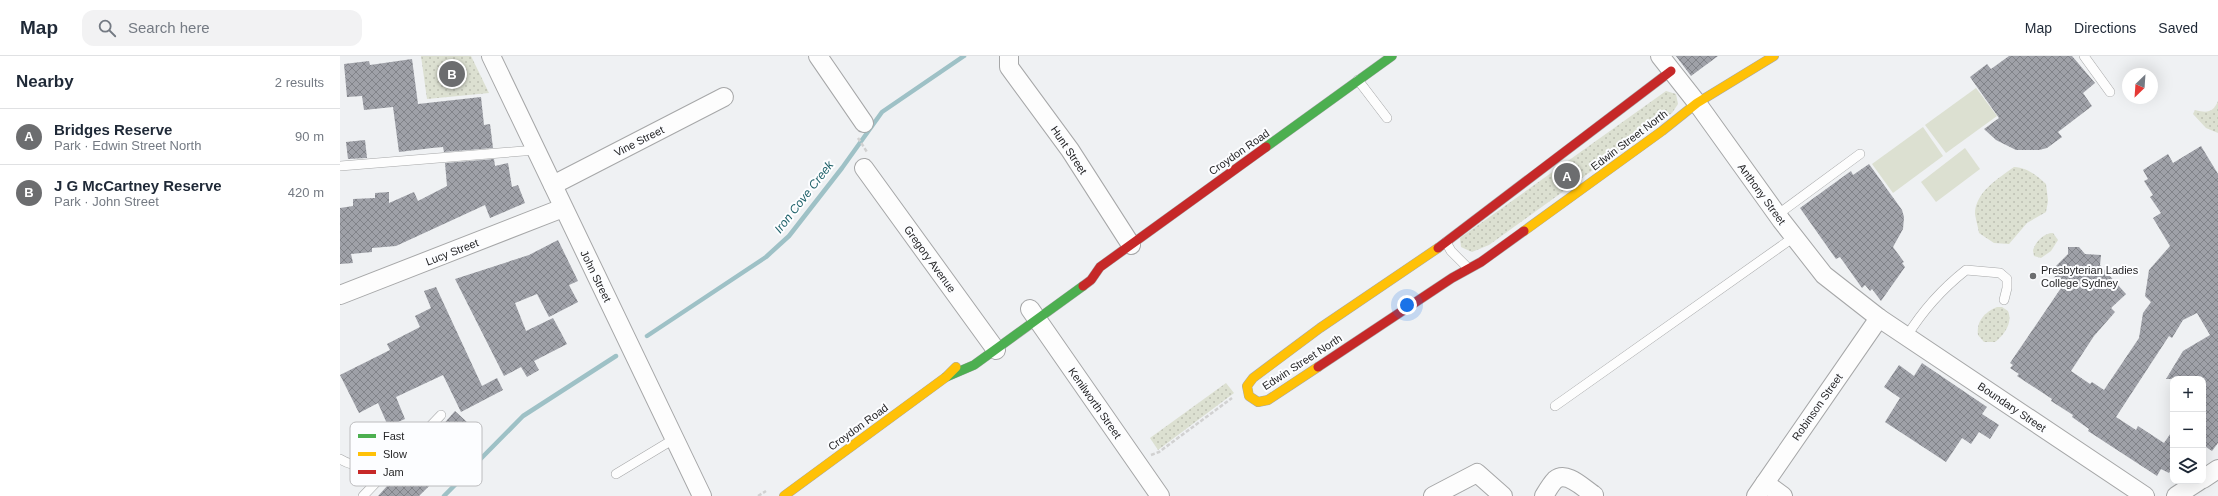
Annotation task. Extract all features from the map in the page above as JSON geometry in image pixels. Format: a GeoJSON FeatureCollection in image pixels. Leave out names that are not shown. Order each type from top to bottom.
{"type":"FeatureCollection","features":[{"type":"Feature","properties":{"kind":"street","name":"John Street"},"geometry":{"type":"LineString","coordinates":[[491,56],[702,496]]}},
{"type":"Feature","properties":{"kind":"street"},"geometry":{"type":"LineString","coordinates":[[818,56],[860,129]]}},
{"type":"Feature","properties":{"kind":"street","name":"Hunt Street"},"geometry":{"type":"LineString","coordinates":[[1009,56],[1009,67],[1070,150],[1131,245]]}},
{"type":"Feature","properties":{"kind":"street","name":"Croydon Road"},"geometry":{"type":"LineString","coordinates":[[946,377],[974,365],[989,342],[1032,312],[1091,280],[1100,267],[1392,56]]}},
{"type":"Feature","properties":{"kind":"street","name":"Anthony Street"},"geometry":{"type":"LineString","coordinates":[[1660,56],[1697,103],[1777,215],[1824,275],[1878,318]]}},
{"type":"Feature","properties":{"kind":"street","name":"Edwin Street North"},"geometry":{"type":"LineString","coordinates":[[1671,71],[1446,242],[1320,328],[1252,378],[1247,386],[1247,392],[1253,400],[1258,402],[1268,400],[1452,278],[1481,262],[1662,131],[1697,103],[1774,56]]}},
{"type":"Feature","properties":{"kind":"street","name":"Vine Street"},"geometry":{"type":"LineString","coordinates":[[553,185],[724,97]]}},
{"type":"Feature","properties":{"kind":"street","name":"Gregory Avenue"},"geometry":{"type":"LineString","coordinates":[[866,160],[989,342]]}},
{"type":"Feature","properties":{"kind":"street","name":"Lucy Street"},"geometry":{"type":"LineString","coordinates":[[340,295],[563,208]]}},
{"type":"Feature","properties":{"kind":"street","name":"Croydon Road"},"geometry":{"type":"LineString","coordinates":[[1084,270],[1100,267]]}},
{"type":"Feature","properties":{"kind":"street","name":"Kenilworth Street"},"geometry":{"type":"LineString","coordinates":[[1032,312],[1160,496]]}},
{"type":"Feature","properties":{"kind":"street","name":"Boundary Street"},"geometry":{"type":"LineString","coordinates":[[1878,318],[2145,496]]}},
{"type":"Feature","properties":{"kind":"street","name":"Robinson Street"},"geometry":{"type":"LineString","coordinates":[[1760,490],[1878,318]]}},
{"type":"Feature","properties":{"kind":"street","name":"Croydon Road"},"geometry":{"type":"LineString","coordinates":[[784,496],[946,377],[962,360]]}},
{"type":"Feature","properties":{"kind":"street"},"geometry":{"type":"LineString","coordinates":[[2206,477],[2218,469]]}},
{"type":"Feature","properties":{"kind":"street"},"geometry":{"type":"LineString","coordinates":[[1433,496],[1477,473],[1503,496]]}},
{"type":"Feature","properties":{"kind":"street"},"geometry":{"type":"LineString","coordinates":[[1544,496],[1555,480],[1561,477],[1571,479],[1594,495]]}},
{"type":"Feature","properties":{"kind":"street"},"geometry":{"type":"LineString","coordinates":[[2176,496],[2194,484]]}},
{"type":"Feature","properties":{"kind":"street"},"geometry":{"type":"LineString","coordinates":[[1760,490],[1784,496]]}},
{"type":"Feature","properties":{"kind":"lane"},"geometry":{"type":"LineString","coordinates":[[2084,56],[2110,92]]}},
{"type":"Feature","properties":{"kind":"lane"},"geometry":{"type":"LineString","coordinates":[[1358,80],[1387,118]]}},
{"type":"Feature","properties":{"kind":"lane"},"geometry":{"type":"LineString","coordinates":[[340,166],[536,150]]}},
{"type":"Feature","properties":{"kind":"lane"},"geometry":{"type":"LineString","coordinates":[[1777,215],[1860,154]]}},
{"type":"Feature","properties":{"kind":"lane"},"geometry":{"type":"LineString","coordinates":[[1555,406],[1794,237]]}},
{"type":"Feature","properties":{"kind":"lane"},"geometry":{"type":"LineString","coordinates":[[1446,242],[1451,251],[1469,268]]}},
{"type":"Feature","properties":{"kind":"lane"},"geometry":{"type":"LineString","coordinates":[[1906,336],[1922,312],[1951,282],[1966,270],[2000,273],[2007,279],[2007,288],[2004,300]]}},
{"type":"Feature","properties":{"kind":"lane"},"geometry":{"type":"LineString","coordinates":[[434,422],[441,415]]}},
{"type":"Feature","properties":{"kind":"lane"},"geometry":{"type":"LineString","coordinates":[[616,474],[674,438]]}},
{"type":"Feature","properties":{"kind":"lane"},"geometry":{"type":"LineString","coordinates":[[340,459],[350,463]]}},
{"type":"Feature","properties":{"kind":"lane"},"geometry":{"type":"LineString","coordinates":[[363,496],[373,486]]}},
{"type":"Feature","properties":{"kind":"path"},"geometry":{"type":"LineString","coordinates":[[860,129],[866,160]]}},
{"type":"Feature","properties":{"kind":"path"},"geometry":{"type":"LineString","coordinates":[[1135,460],[1159,452],[1247,386]]}},
{"type":"Feature","properties":{"kind":"shaded area"},"geometry":{"type":"Polygon","coordinates":[[[421,56],[471,56],[489,93],[427,99],[421,56]]]}},
{"type":"Feature","properties":{"kind":"shaded area"},"geometry":{"type":"Polygon","coordinates":[[[1976,88],[1997,116],[1946,153],[1925,125],[1976,88]]]}},
{"type":"Feature","properties":{"kind":"shaded area"},"geometry":{"type":"Polygon","coordinates":[[[1666,91],[1676,94],[1678,104],[1672,113],[1489,245],[1472,252],[1461,247],[1460,238],[1666,91]]]}},
{"type":"Feature","properties":{"kind":"shaded area"},"geometry":{"type":"Polygon","coordinates":[[[2218,101],[2218,133],[2206,128],[2193,114],[2195,110],[2206,112],[2212,110],[2218,101]]]}},
{"type":"Feature","properties":{"kind":"shaded area"},"geometry":{"type":"Polygon","coordinates":[[[1923,127],[1943,156],[1893,193],[1872,164],[1923,127]]]}},
{"type":"Feature","properties":{"kind":"shaded area"},"geometry":{"type":"Polygon","coordinates":[[[1965,148],[1980,169],[1936,202],[1921,182],[1965,148]]]}},
{"type":"Feature","properties":{"kind":"shaded area"},"geometry":{"type":"Polygon","coordinates":[[[2014,167],[2028,170],[2046,184],[2048,201],[2046,212],[2027,223],[2009,244],[1994,243],[1979,233],[1975,214],[1976,206],[1983,192],[2014,167]]]}},
{"type":"Feature","properties":{"kind":"shaded area"},"geometry":{"type":"Polygon","coordinates":[[[2053,233],[2058,240],[2051,251],[2041,258],[2034,256],[2033,250],[2038,241],[2046,234],[2053,233]]]}},
{"type":"Feature","properties":{"kind":"shaded area"},"geometry":{"type":"Polygon","coordinates":[[[1997,307],[2002,307],[2008,311],[2009,320],[2007,328],[2002,336],[1995,342],[1984,342],[1978,335],[1978,325],[1985,314],[1997,307]]]}},
{"type":"Feature","properties":{"kind":"shaded area"},"geometry":{"type":"Polygon","coordinates":[[[1226,383],[1234,393],[1158,450],[1150,438],[1226,383]]]}},
{"type":"Feature","properties":{"kind":"building"},"geometry":{"type":"Polygon","coordinates":[[[1676,56],[1718,56],[1691,76],[1676,56]]]}},
{"type":"Feature","properties":{"kind":"building"},"geometry":{"type":"Polygon","coordinates":[[[2009,56],[2072,56],[2095,83],[2083,93],[2092,106],[2058,132],[2062,137],[2047,148],[2039,150],[2016,150],[1996,140],[1984,129],[1999,118],[1970,77],[1987,64],[1991,69],[2009,56]]]}},
{"type":"Feature","properties":{"kind":"building"},"geometry":{"type":"Polygon","coordinates":[[[412,59],[418,104],[481,97],[484,125],[490,124],[493,148],[444,152],[443,147],[399,152],[393,107],[364,110],[362,96],[347,97],[344,64],[369,61],[370,65],[412,59]]]}},
{"type":"Feature","properties":{"kind":"building"},"geometry":{"type":"Polygon","coordinates":[[[365,140],[367,158],[348,159],[346,142],[365,140]]]}},
{"type":"Feature","properties":{"kind":"building"},"geometry":{"type":"Polygon","coordinates":[[[2201,146],[2218,174],[2218,443],[2212,451],[2206,447],[2206,376],[2170,376],[2170,379],[2166,379],[2183,351],[2210,335],[2197,313],[2183,320],[2172,338],[2169,336],[2116,417],[2136,430],[2138,426],[2164,443],[2170,434],[2170,472],[2169,473],[2161,469],[2157,476],[2088,431],[2089,429],[2072,417],[2073,415],[2017,376],[2019,374],[2010,368],[2013,365],[2010,363],[2061,288],[2054,280],[2055,275],[2051,271],[2068,254],[2068,247],[2079,247],[2085,254],[2101,255],[2100,265],[2126,294],[2111,308],[2115,312],[2094,336],[2071,371],[2090,384],[2092,382],[2104,390],[2139,338],[2143,313],[2151,302],[2145,296],[2149,270],[2170,246],[2153,218],[2161,213],[2150,197],[2153,195],[2144,181],[2148,179],[2143,170],[2168,154],[2173,163],[2201,146]]]}},
{"type":"Feature","properties":{"kind":"building"},"geometry":{"type":"Polygon","coordinates":[[[494,159],[495,166],[508,163],[512,187],[518,185],[525,203],[490,218],[485,205],[396,246],[372,248],[372,252],[351,254],[353,263],[340,264],[340,208],[353,206],[353,199],[375,198],[375,193],[389,192],[389,203],[414,192],[418,201],[447,186],[445,163],[494,159]]]}},
{"type":"Feature","properties":{"kind":"building"},"geometry":{"type":"Polygon","coordinates":[[[1869,164],[1902,210],[1904,217],[1903,229],[1893,247],[1904,262],[1902,263],[1905,267],[1881,301],[1872,289],[1870,291],[1865,285],[1862,288],[1840,257],[1836,259],[1800,208],[1851,171],[1853,175],[1869,164]]]}},
{"type":"Feature","properties":{"kind":"building"},"geometry":{"type":"Polygon","coordinates":[[[558,240],[578,281],[569,285],[578,302],[549,317],[537,294],[515,303],[526,331],[553,318],[567,344],[534,361],[539,370],[527,377],[521,367],[504,376],[455,279],[529,255],[558,240]]]}},
{"type":"Feature","properties":{"kind":"building"},"geometry":{"type":"Polygon","coordinates":[[[436,287],[482,386],[497,378],[503,390],[461,412],[443,375],[396,397],[405,419],[398,422],[386,422],[378,403],[359,413],[340,375],[390,350],[387,344],[420,327],[415,316],[431,308],[424,291],[436,287]]]}},
{"type":"Feature","properties":{"kind":"building"},"geometry":{"type":"Polygon","coordinates":[[[1922,363],[1987,407],[1982,414],[1999,425],[1990,439],[1979,432],[1971,444],[1962,438],[1946,462],[1885,422],[1900,398],[1884,387],[1899,365],[1914,376],[1922,363]]]}},
{"type":"Feature","properties":{"kind":"building"},"geometry":{"type":"Polygon","coordinates":[[[455,411],[467,422],[445,422],[455,411]]]}},
{"type":"Feature","properties":{"kind":"building"},"geometry":{"type":"Polygon","coordinates":[[[387,486],[429,486],[419,496],[378,496],[387,486]]]}},
{"type":"Feature","properties":{"kind":"waterway","name":"Iron Cove Creek"},"geometry":{"type":"LineString","coordinates":[[647,336],[766,257],[789,236],[842,168],[882,112],[964,56]]}},
{"type":"Feature","properties":{"kind":"waterway","name":"Iron Cove Creek"},"geometry":{"type":"LineString","coordinates":[[482,458],[523,416],[616,356]]}},
{"type":"Feature","properties":{"kind":"waterway","name":"Iron Cove Creek"},"geometry":{"type":"LineString","coordinates":[[444,496],[454,486]]}},
{"type":"Feature","properties":{"kind":"traffic: fast"},"geometry":{"type":"LineString","coordinates":[[1266,147],[1392,56]]}},
{"type":"Feature","properties":{"kind":"traffic: fast"},"geometry":{"type":"LineString","coordinates":[[946,377],[974,365],[1083,286]]}},
{"type":"Feature","properties":{"kind":"traffic: slow"},"geometry":{"type":"LineString","coordinates":[[1524,231],[1662,131],[1697,103],[1774,56]]}},
{"type":"Feature","properties":{"kind":"traffic: slow"},"geometry":{"type":"LineString","coordinates":[[1318,367],[1268,400],[1258,402],[1249,396],[1247,386],[1253,378],[1320,328],[1438,248]]}},
{"type":"Feature","properties":{"kind":"traffic: slow"},"geometry":{"type":"LineString","coordinates":[[784,496],[946,377],[956,367]]}},
{"type":"Feature","properties":{"kind":"traffic: jam"},"geometry":{"type":"LineString","coordinates":[[1438,248],[1671,71]]}},
{"type":"Feature","properties":{"kind":"traffic: jam"},"geometry":{"type":"LineString","coordinates":[[1083,286],[1091,280],[1100,267],[1266,147]]}},
{"type":"Feature","properties":{"kind":"traffic: jam"},"geometry":{"type":"LineString","coordinates":[[1318,367],[1452,278],[1481,262],[1524,231]]}},
{"type":"Feature","properties":{"kind":"place","name":"J G McCartney Reserve"},"geometry":{"type":"Point","coordinates":[452,74]}},
{"type":"Feature","properties":{"kind":"place","name":"Bridges Reserve"},"geometry":{"type":"Point","coordinates":[1567,176]}},
{"type":"Feature","properties":{"kind":"place","name":"Presbyterian Ladies College Sydney"},"geometry":{"type":"Point","coordinates":[2033,276]}}]}
